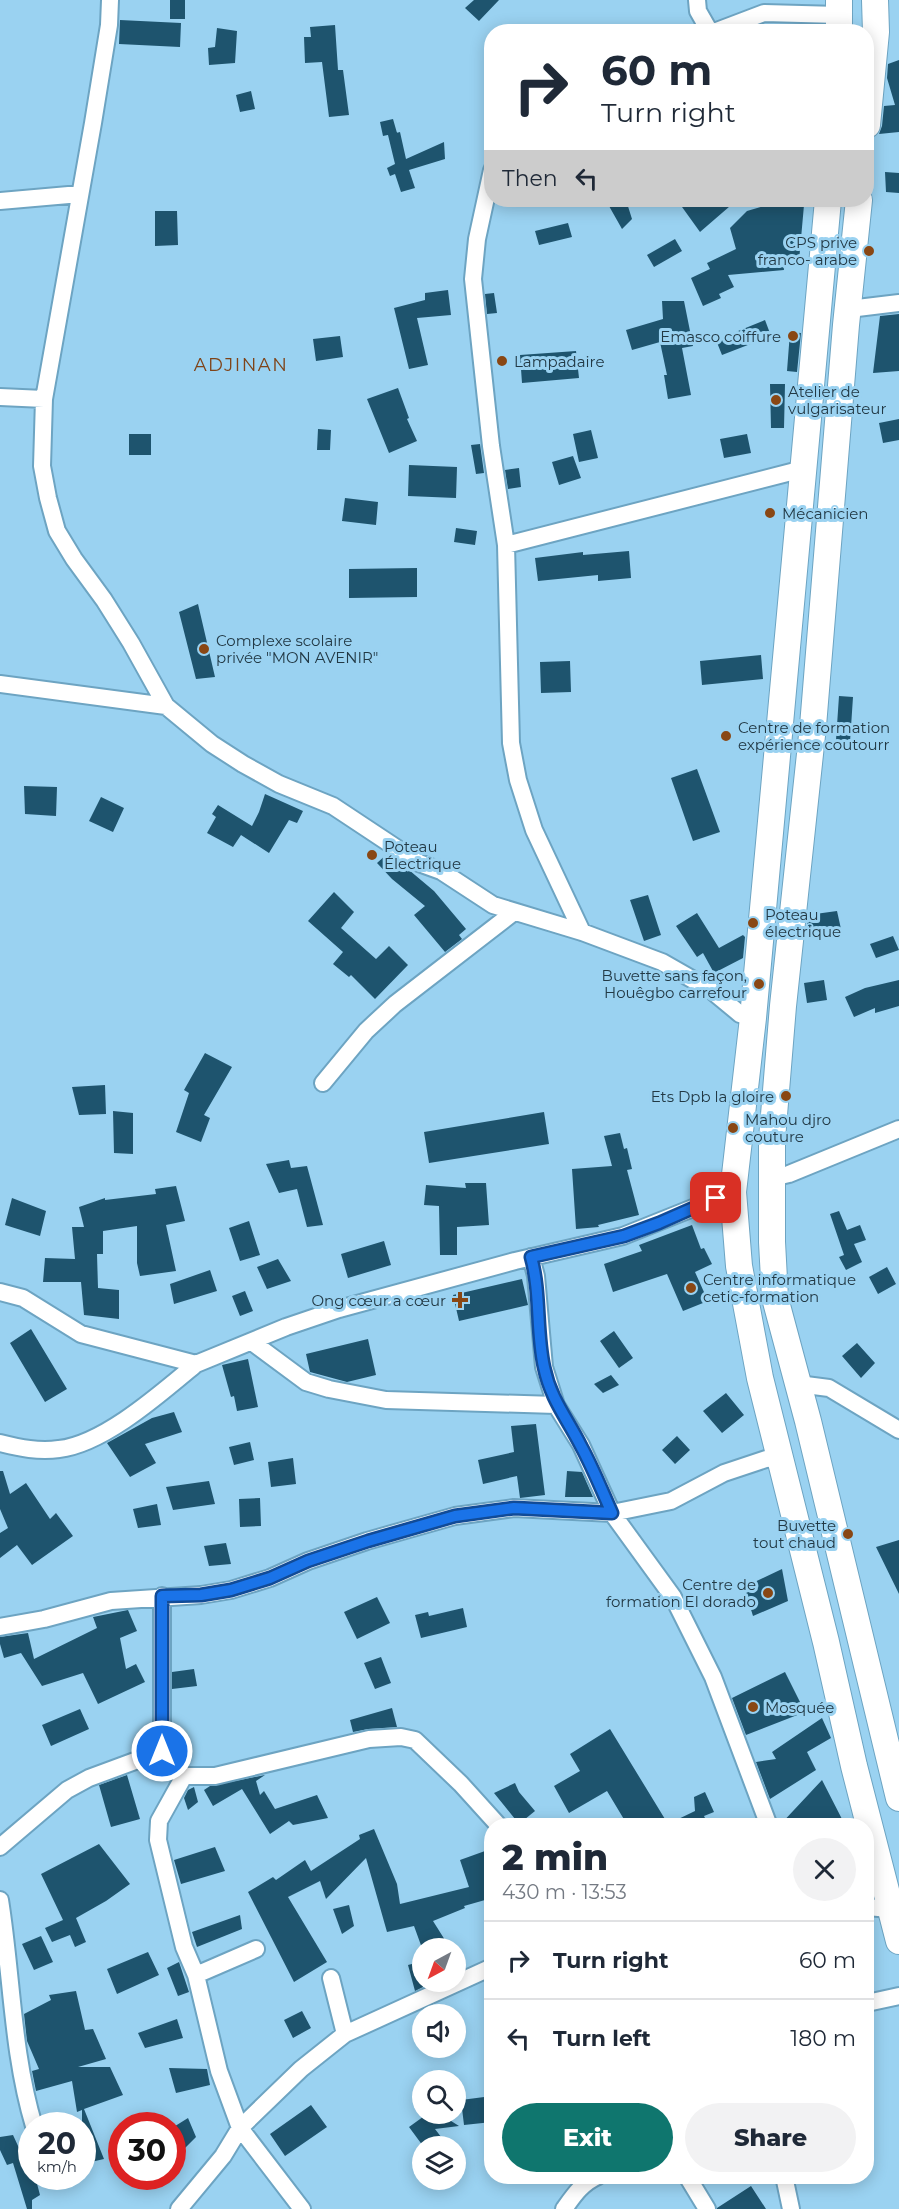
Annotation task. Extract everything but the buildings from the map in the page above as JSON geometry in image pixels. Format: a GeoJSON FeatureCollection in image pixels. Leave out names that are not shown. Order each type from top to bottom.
{"type":"FeatureCollection","features":[{"type":"Feature","properties":{"kind":"main road"},"geometry":{"type":"LineString","coordinates":[[874,52],[875,0]]}},
{"type":"Feature","properties":{"kind":"main road"},"geometry":{"type":"LineString","coordinates":[[827,207],[753,1018],[733,1192],[739,1266],[760,1378],[868,1818]]}},
{"type":"Feature","properties":{"kind":"main road"},"geometry":{"type":"LineString","coordinates":[[858,207],[813,726],[782,1017],[772,1139],[772,1242],[775,1298],[899,1798]]}},
{"type":"Feature","properties":{"kind":"main road"},"geometry":{"type":"LineString","coordinates":[[874,1840],[887,1888],[878,1908],[899,1941]]}},
{"type":"Feature","properties":{"kind":"street"},"geometry":{"type":"LineString","coordinates":[[110,0],[109,25],[44,399],[42,466],[57,531],[126,634],[166,706],[212,744],[243,764],[279,784],[333,806],[419,863],[441,871],[493,905],[582,932],[662,962],[711,990],[740,1014],[753,1018]]}},
{"type":"Feature","properties":{"kind":"street"},"geometry":{"type":"LineString","coordinates":[[697,0],[698,11],[707,24]]}},
{"type":"Feature","properties":{"kind":"street"},"geometry":{"type":"LineString","coordinates":[[734,24],[764,13],[839,15]]}},
{"type":"Feature","properties":{"kind":"street"},"geometry":{"type":"LineString","coordinates":[[0,201],[80,194]]}},
{"type":"Feature","properties":{"kind":"street"},"geometry":{"type":"LineString","coordinates":[[484,207],[477,239],[473,279],[491,446],[506,545],[511,743],[518,780],[534,830],[582,932]]}},
{"type":"Feature","properties":{"kind":"street"},"geometry":{"type":"LineString","coordinates":[[849,309],[899,303]]}},
{"type":"Feature","properties":{"kind":"street"},"geometry":{"type":"LineString","coordinates":[[0,397],[44,399]]}},
{"type":"Feature","properties":{"kind":"street"},"geometry":{"type":"LineString","coordinates":[[506,545],[803,469]]}},
{"type":"Feature","properties":{"kind":"street"},"geometry":{"type":"LineString","coordinates":[[0,684],[166,706]]}},
{"type":"Feature","properties":{"kind":"street"},"geometry":{"type":"LineString","coordinates":[[323,1083],[366,1031],[395,1004],[514,912]]}},
{"type":"Feature","properties":{"kind":"street"},"geometry":{"type":"LineString","coordinates":[[772,1178],[789,1174],[899,1129]]}},
{"type":"Feature","properties":{"kind":"street"},"geometry":{"type":"LineString","coordinates":[[0,1443],[26,1449],[61,1449],[89,1440],[121,1422],[196,1364],[286,1327],[339,1309],[531,1257],[624,1236],[733,1192]]}},
{"type":"Feature","properties":{"kind":"street"},"geometry":{"type":"LineString","coordinates":[[531,1257],[536,1276],[544,1367],[556,1405],[581,1445],[612,1513],[673,1597],[713,1677],[766,1818]]}},
{"type":"Feature","properties":{"kind":"street"},"geometry":{"type":"LineString","coordinates":[[0,1292],[23,1298],[81,1334],[196,1364]]}},
{"type":"Feature","properties":{"kind":"street"},"geometry":{"type":"LineString","coordinates":[[252,1342],[306,1382],[329,1389],[386,1400],[556,1405]]}},
{"type":"Feature","properties":{"kind":"street"},"geometry":{"type":"LineString","coordinates":[[798,1384],[830,1389],[899,1430]]}},
{"type":"Feature","properties":{"kind":"street"},"geometry":{"type":"LineString","coordinates":[[0,1627],[44,1619],[111,1601],[201,1595],[231,1590],[270,1578],[308,1561],[368,1541],[455,1516],[514,1508],[612,1513],[671,1501],[724,1473],[766,1459],[779,1458]]}},
{"type":"Feature","properties":{"kind":"street"},"geometry":{"type":"LineString","coordinates":[[162,1596],[162,1751],[184,1776],[215,1776],[369,1739],[401,1737],[415,1740],[461,1784],[492,1818]]}},
{"type":"Feature","properties":{"kind":"street"},"geometry":{"type":"LineString","coordinates":[[0,1847],[67,1790],[88,1778],[162,1751]]}},
{"type":"Feature","properties":{"kind":"street"},"geometry":{"type":"LineString","coordinates":[[184,1776],[159,1821],[158,1840],[184,1947],[196,1975],[219,2071],[240,2128],[302,2209]]}},
{"type":"Feature","properties":{"kind":"street"},"geometry":{"type":"LineString","coordinates":[[0,1900],[8,1950],[18,2057],[30,2112]]}},
{"type":"Feature","properties":{"kind":"street"},"geometry":{"type":"LineString","coordinates":[[196,1975],[256,1949]]}},
{"type":"Feature","properties":{"kind":"street"},"geometry":{"type":"LineString","coordinates":[[179,2209],[223,2156],[240,2128],[301,2069],[345,2034],[484,1971]]}},
{"type":"Feature","properties":{"kind":"street"},"geometry":{"type":"LineString","coordinates":[[332,1978],[345,2034]]}},
{"type":"Feature","properties":{"kind":"street"},"geometry":{"type":"LineString","coordinates":[[874,2001],[899,1996]]}},
{"type":"Feature","properties":{"kind":"street"},"geometry":{"type":"LineString","coordinates":[[564,2209],[584,2184]]}},
{"type":"Feature","properties":{"kind":"street"},"geometry":{"type":"LineString","coordinates":[[692,2184],[707,2209]]}},
{"type":"Feature","properties":{"kind":"street"},"geometry":{"type":"LineString","coordinates":[[786,2184],[791,2209]]}},
{"type":"Feature","properties":{"kind":"place","name":"CPS prive franco- arabe"},"geometry":{"type":"Point","coordinates":[869,251]}},
{"type":"Feature","properties":{"kind":"place","name":"Emasco coiffure"},"geometry":{"type":"Point","coordinates":[793,336]}},
{"type":"Feature","properties":{"kind":"place","name":"Lampadaire"},"geometry":{"type":"Point","coordinates":[502,361]}},
{"type":"Feature","properties":{"kind":"place","name":"Atelier de vulgarisateur"},"geometry":{"type":"Point","coordinates":[776,400]}},
{"type":"Feature","properties":{"kind":"place","name":"Mécanicien"},"geometry":{"type":"Point","coordinates":[770,513]}},
{"type":"Feature","properties":{"kind":"place","name":"Complexe scolaire privée \"MON AVENIR\""},"geometry":{"type":"Point","coordinates":[204,649]}},
{"type":"Feature","properties":{"kind":"place","name":"Centre de formation expérience coutourr"},"geometry":{"type":"Point","coordinates":[726,736]}},
{"type":"Feature","properties":{"kind":"place","name":"Poteau Électrique"},"geometry":{"type":"Point","coordinates":[372,855]}},
{"type":"Feature","properties":{"kind":"place","name":"Poteau électrique"},"geometry":{"type":"Point","coordinates":[753,923]}},
{"type":"Feature","properties":{"kind":"place","name":"Buvette sans façon, Houêgbo carrefour"},"geometry":{"type":"Point","coordinates":[759,984]}},
{"type":"Feature","properties":{"kind":"place","name":"Ets Dpb la gloire"},"geometry":{"type":"Point","coordinates":[786,1096]}},
{"type":"Feature","properties":{"kind":"place","name":"Mahou djro couture"},"geometry":{"type":"Point","coordinates":[733,1128]}},
{"type":"Feature","properties":{"kind":"place","name":"Centre informatique cetic-formation"},"geometry":{"type":"Point","coordinates":[691,1288]}},
{"type":"Feature","properties":{"kind":"place","name":"Ong cœur a cœur"},"geometry":{"type":"Point","coordinates":[460,1300]}},
{"type":"Feature","properties":{"kind":"place","name":"Buvette tout chaud"},"geometry":{"type":"Point","coordinates":[848,1534]}},
{"type":"Feature","properties":{"kind":"place","name":"Centre de formation El dorado"},"geometry":{"type":"Point","coordinates":[768,1593]}},
{"type":"Feature","properties":{"kind":"place","name":"Mosquée"},"geometry":{"type":"Point","coordinates":[753,1707]}},
{"type":"Feature","properties":{"kind":"district","name":"ADJINAN"},"geometry":{"type":"Point","coordinates":[241,365]}},
{"type":"Feature","properties":{"kind":"route"},"geometry":{"type":"LineString","coordinates":[[162,1751],[162,1596],[201,1595],[231,1590],[270,1578],[308,1561],[368,1541],[455,1516],[514,1508],[612,1513],[581,1445],[556,1405],[548,1384],[540,1340],[536,1276],[531,1257],[624,1236],[716,1198]]}}]}
